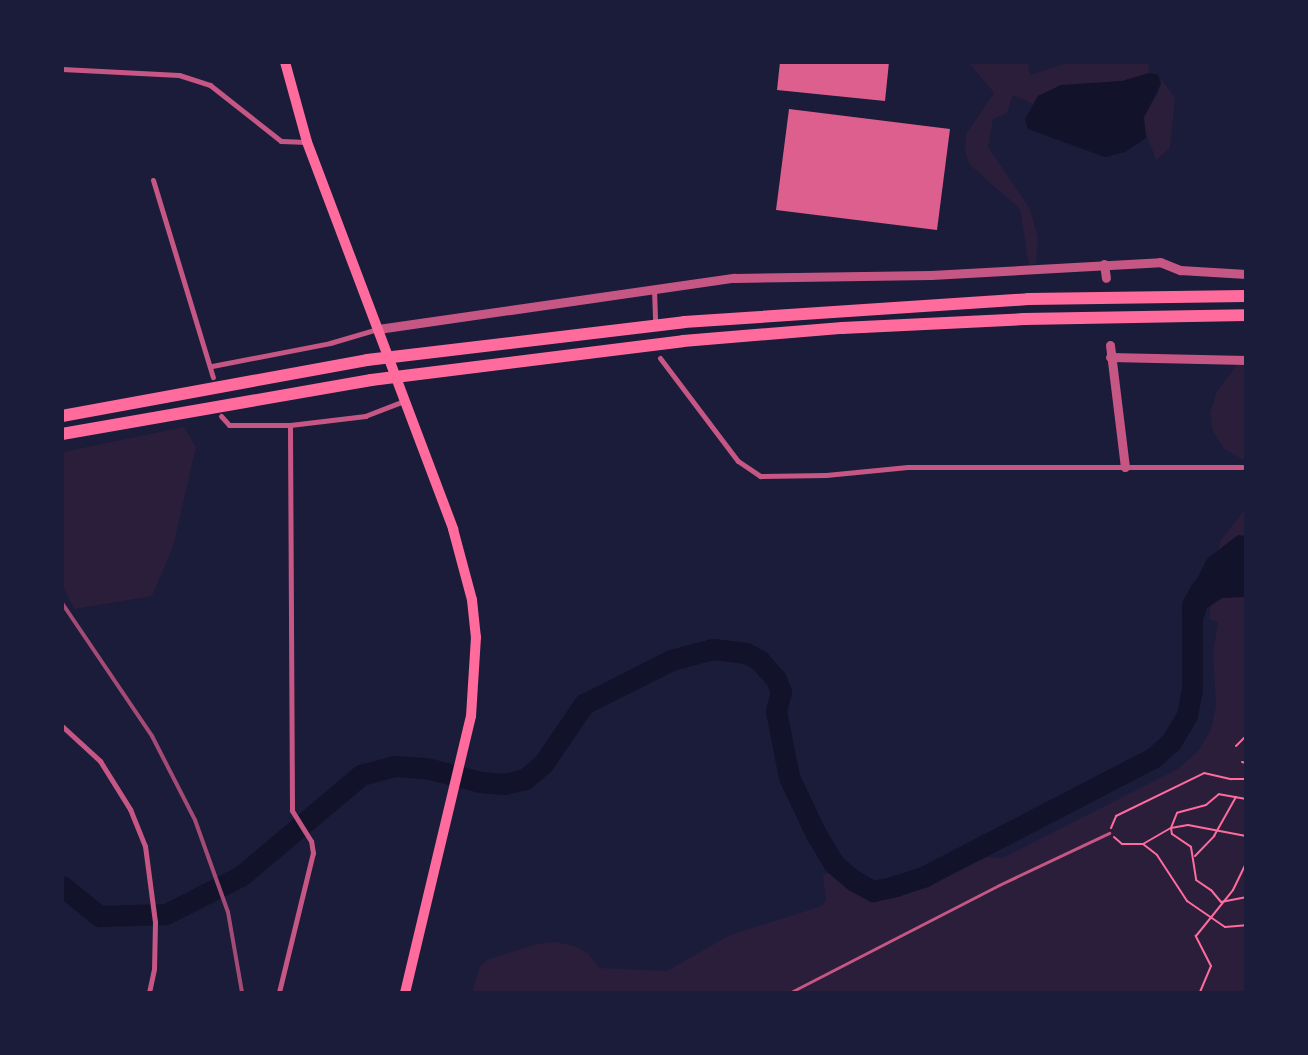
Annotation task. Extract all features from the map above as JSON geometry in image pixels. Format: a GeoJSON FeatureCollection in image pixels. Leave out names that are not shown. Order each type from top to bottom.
{"type":"FeatureCollection","features":[{"type":"Feature","properties":{"kind":"highway"},"geometry":{"type":"LineString","coordinates":[[62,416],[367,360],[684,322],[843,309],[1028,299],[1246,296]]}},
{"type":"Feature","properties":{"kind":"highway"},"geometry":{"type":"LineString","coordinates":[[62,434],[415,373],[683,341],[842,328],[1024,319],[1246,315]]}},
{"type":"Feature","properties":{"kind":"main road"},"geometry":{"type":"LineString","coordinates":[[284,62],[307,142],[453,529],[472,600],[476,637],[474,676],[462,761],[406,992]]}},
{"type":"Feature","properties":{"kind":"street"},"geometry":{"type":"LineString","coordinates":[[62,69],[179,75],[210,85],[281,141],[307,142]]}},
{"type":"Feature","properties":{"kind":"street"},"geometry":{"type":"LineString","coordinates":[[153,180],[214,377]]}},
{"type":"Feature","properties":{"kind":"street"},"geometry":{"type":"LineString","coordinates":[[212,366],[330,343],[378,329],[734,278],[930,275],[1160,262],[1180,270],[1246,274]]}},
{"type":"Feature","properties":{"kind":"street"},"geometry":{"type":"LineString","coordinates":[[1104,264],[1106,278]]}},
{"type":"Feature","properties":{"kind":"street"},"geometry":{"type":"LineString","coordinates":[[654,289],[655,320]]}},
{"type":"Feature","properties":{"kind":"street"},"geometry":{"type":"LineString","coordinates":[[1110,345],[1124,467]]}},
{"type":"Feature","properties":{"kind":"street"},"geometry":{"type":"LineString","coordinates":[[1110,357],[1246,360]]}},
{"type":"Feature","properties":{"kind":"street"},"geometry":{"type":"LineString","coordinates":[[660,358],[738,461],[760,476],[776,478],[908,467],[1244,467]]}},
{"type":"Feature","properties":{"kind":"street"},"geometry":{"type":"LineString","coordinates":[[222,416],[229,425],[290,425],[365,416],[404,401]]}},
{"type":"Feature","properties":{"kind":"street"},"geometry":{"type":"LineString","coordinates":[[279,992],[313,853],[312,841],[295,817],[290,425]]}},
{"type":"Feature","properties":{"kind":"street"},"geometry":{"type":"LineString","coordinates":[[62,726],[100,762],[130,810],[145,846],[154,902],[155,922],[154,969],[149,992]]}},
{"type":"Feature","properties":{"kind":"lane"},"geometry":{"type":"LineString","coordinates":[[791,992],[1016,877],[1109,833]]}},
{"type":"Feature","properties":{"kind":"path"},"geometry":{"type":"LineString","coordinates":[[1246,668],[1246,673]]}},
{"type":"Feature","properties":{"kind":"path"},"geometry":{"type":"LineString","coordinates":[[1236,746],[1246,736]]}},
{"type":"Feature","properties":{"kind":"path"},"geometry":{"type":"LineString","coordinates":[[1246,779],[1231,779],[1204,773],[1116,816],[1109,833],[1122,844],[1143,844],[1172,828],[1188,825],[1246,836]]}},
{"type":"Feature","properties":{"kind":"path"},"geometry":{"type":"LineString","coordinates":[[1221,902],[1211,890],[1196,880],[1195,856],[1191,847],[1172,834],[1172,828],[1178,813],[1206,805],[1219,794],[1246,799]]}},
{"type":"Feature","properties":{"kind":"path"},"geometry":{"type":"LineString","coordinates":[[1195,856],[1218,831],[1236,797]]}},
{"type":"Feature","properties":{"kind":"path"},"geometry":{"type":"LineString","coordinates":[[1143,844],[1157,855],[1187,901],[1224,927],[1246,925]]}},
{"type":"Feature","properties":{"kind":"path"},"geometry":{"type":"LineString","coordinates":[[1200,992],[1211,966],[1196,936],[1221,902],[1233,890],[1246,863]]}},
{"type":"Feature","properties":{"kind":"path"},"geometry":{"type":"LineString","coordinates":[[1221,902],[1246,897]]}},
{"type":"Feature","properties":{"kind":"shaded area"},"geometry":{"type":"Polygon","coordinates":[[[1148,62],[1149,73],[1122,81],[1061,86],[1038,96],[1033,104],[1013,95],[1007,113],[993,119],[988,147],[1030,209],[1038,238],[1036,264],[1029,265],[1020,209],[970,165],[965,152],[966,134],[994,93],[969,63],[1028,63],[1030,75],[1067,63],[1148,62]]]}},
{"type":"Feature","properties":{"kind":"shaded area"},"geometry":{"type":"Polygon","coordinates":[[[1149,73],[1158,75],[1161,84],[1144,117],[1146,138],[1125,152],[1105,157],[1028,129],[1025,119],[1038,96],[1061,85],[1122,81],[1149,73]]]}},
{"type":"Feature","properties":{"kind":"shaded area"},"geometry":{"type":"Polygon","coordinates":[[[1161,79],[1175,98],[1170,148],[1156,160],[1143,125],[1144,117],[1158,93],[1161,79]]]}},
{"type":"Feature","properties":{"kind":"shaded area"},"geometry":{"type":"Polygon","coordinates":[[[1237,365],[1245,365],[1245,461],[1224,449],[1213,431],[1210,413],[1217,391],[1237,365]]]}},
{"type":"Feature","properties":{"kind":"shaded area"},"geometry":{"type":"Polygon","coordinates":[[[184,427],[196,447],[173,547],[152,596],[74,609],[63,586],[63,452],[184,427]]]}},
{"type":"Feature","properties":{"kind":"shaded area"},"geometry":{"type":"Polygon","coordinates":[[[1245,510],[1245,992],[472,992],[480,966],[489,959],[537,944],[554,942],[575,946],[589,954],[599,968],[667,971],[730,935],[822,906],[826,900],[823,876],[829,871],[858,894],[900,897],[979,858],[981,861],[984,857],[1002,858],[1178,769],[1199,750],[1211,729],[1216,706],[1213,654],[1218,622],[1209,619],[1220,541],[1245,510]]]}},
{"type":"Feature","properties":{"kind":"shaded area"},"geometry":{"type":"Polygon","coordinates":[[[1238,535],[1245,536],[1245,597],[1222,598],[1207,608],[1196,642],[1188,605],[1196,581],[1207,559],[1238,535]]]}},
{"type":"Feature","properties":{"kind":"building"},"geometry":{"type":"Polygon","coordinates":[[[780,62],[889,62],[885,101],[777,90],[780,62]]]}},
{"type":"Feature","properties":{"kind":"building"},"geometry":{"type":"Polygon","coordinates":[[[789,109],[950,129],[937,230],[776,210],[789,109]]]}},
{"type":"Feature","properties":{"kind":"waterway"},"geometry":{"type":"LineString","coordinates":[[62,886],[99,916],[166,914],[241,876],[361,775],[395,766],[426,768],[481,782],[504,784],[525,779],[543,764],[584,704],[671,660],[713,649],[746,653],[759,660],[776,679],[781,692],[776,711],[789,777],[816,834],[834,864],[853,880],[873,891],[892,887],[925,876],[1153,758],[1171,742],[1187,715],[1192,690],[1192,605],[1201,589],[1218,577],[1246,568]]}},
{"type":"Feature","properties":{"kind":"railway"},"geometry":{"type":"LineString","coordinates":[[62,603],[152,736],[195,820],[228,912],[242,992]]}}]}
